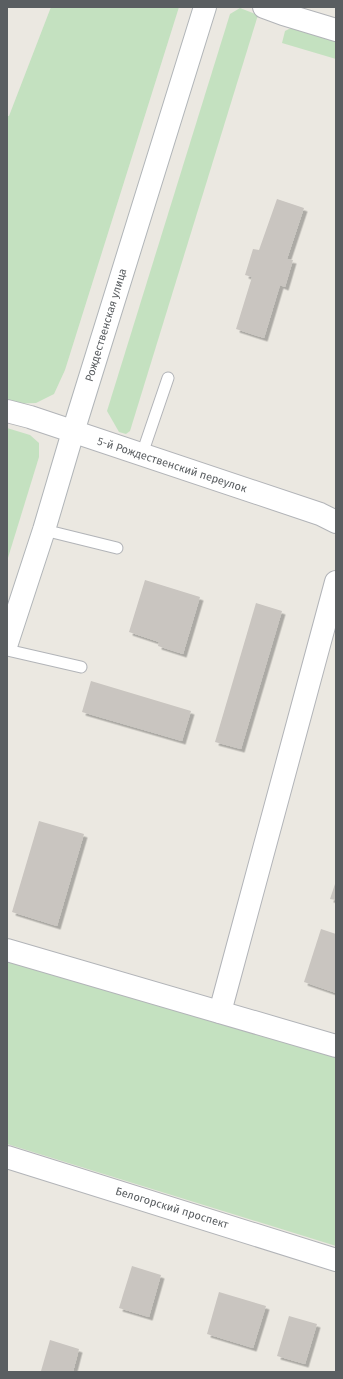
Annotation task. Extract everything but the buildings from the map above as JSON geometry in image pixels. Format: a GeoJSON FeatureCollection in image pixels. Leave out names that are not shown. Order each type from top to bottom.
{"type":"FeatureCollection","features":[{"type":"Feature","properties":{"kind":"street","name":"Рождественская улица"},"geometry":{"type":"LineString","coordinates":[[7,643],[44,530],[205,7]]}},
{"type":"Feature","properties":{"kind":"street"},"geometry":{"type":"LineString","coordinates":[[264,7],[336,30]]}},
{"type":"Feature","properties":{"kind":"street","name":"5-й Рождественский переулок"},"geometry":{"type":"LineString","coordinates":[[7,411],[30,417],[320,514],[336,522]]}},
{"type":"Feature","properties":{"kind":"street"},"geometry":{"type":"LineString","coordinates":[[220,1012],[336,582]]}},
{"type":"Feature","properties":{"kind":"street"},"geometry":{"type":"LineString","coordinates":[[7,950],[336,1046]]}},
{"type":"Feature","properties":{"kind":"street","name":"Белогорский проспект"},"geometry":{"type":"LineString","coordinates":[[7,1157],[336,1260]]}},
{"type":"Feature","properties":{"kind":"lane"},"geometry":{"type":"LineString","coordinates":[[142,454],[168,378]]}},
{"type":"Feature","properties":{"kind":"lane"},"geometry":{"type":"LineString","coordinates":[[44,530],[117,548]]}},
{"type":"Feature","properties":{"kind":"lane"},"geometry":{"type":"LineString","coordinates":[[7,650],[81,667]]}},
{"type":"Feature","properties":{"kind":"green space"},"geometry":{"type":"Polygon","coordinates":[[[51,7],[179,7],[65,370],[54,394],[36,403],[10,404],[7,403],[7,116],[9,116],[51,7]]]}},
{"type":"Feature","properties":{"kind":"green space"},"geometry":{"type":"Polygon","coordinates":[[[240,8],[258,15],[130,431],[126,434],[119,432],[107,411],[230,14],[240,8]]]}},
{"type":"Feature","properties":{"kind":"green space"},"geometry":{"type":"Polygon","coordinates":[[[293,27],[336,39],[336,59],[282,43],[285,31],[293,27]]]}},
{"type":"Feature","properties":{"kind":"green space"},"geometry":{"type":"Polygon","coordinates":[[[7,428],[30,435],[39,443],[39,457],[7,561],[7,428]]]}},
{"type":"Feature","properties":{"kind":"green space"},"geometry":{"type":"Polygon","coordinates":[[[7,957],[336,1056],[336,1246],[7,1144],[7,957]]]}}]}
